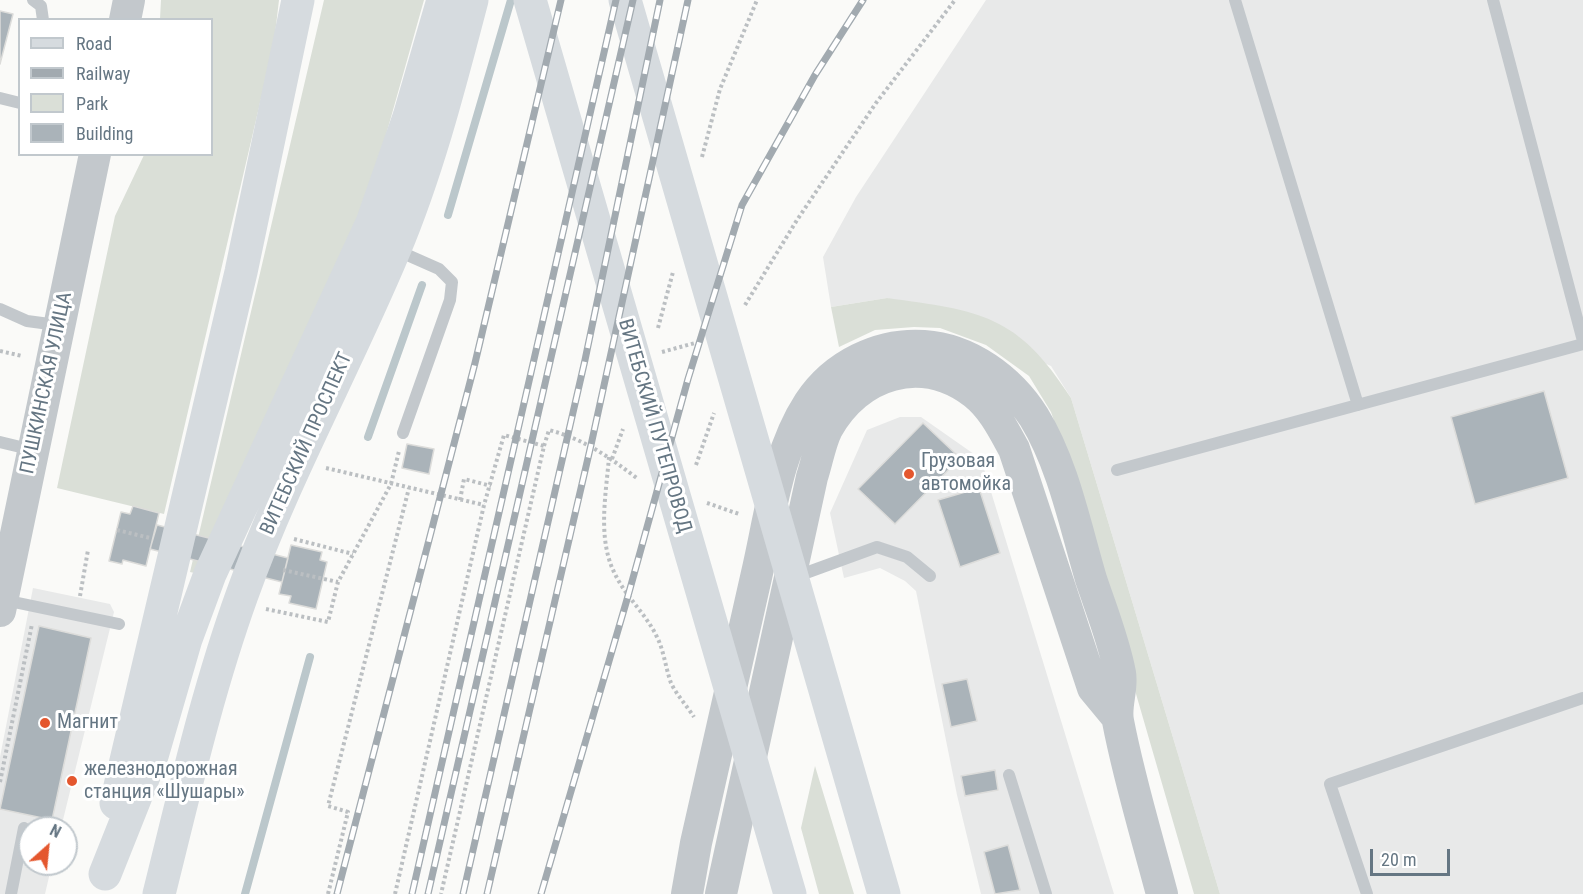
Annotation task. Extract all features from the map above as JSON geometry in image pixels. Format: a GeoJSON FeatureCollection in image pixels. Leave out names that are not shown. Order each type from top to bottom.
{"type":"FeatureCollection","features":[{"type":"Feature","properties":{"kind":"main road"},"geometry":{"type":"LineString","coordinates":[[103,884],[117,795],[241,272],[298,0]]}},
{"type":"Feature","properties":{"kind":"main road"},"geometry":{"type":"LineString","coordinates":[[103,884],[152,756],[186,639],[210,574],[372,223],[409,117],[442,0]]}},
{"type":"Feature","properties":{"kind":"main road","name":"ВИТЕБСКИЙ ПРОСПЕКТ"},"geometry":{"type":"LineString","coordinates":[[159,894],[211,694],[242,594],[310,435],[395,249],[428,156],[471,0]]}},
{"type":"Feature","properties":{"kind":"main road","name":"ВИТЕБСКИЙ ПУТЕПРОВОД"},"geometry":{"type":"LineString","coordinates":[[530,0],[790,894]]}},
{"type":"Feature","properties":{"kind":"main road"},"geometry":{"type":"LineString","coordinates":[[625,0],[884,894]]}},
{"type":"Feature","properties":{"kind":"street"},"geometry":{"type":"LineString","coordinates":[[125,18],[129,0]]}},
{"type":"Feature","properties":{"kind":"street","name":"ПУШКИНСКАЯ УЛИЦА"},"geometry":{"type":"LineString","coordinates":[[1,605],[95,156]]}},
{"type":"Feature","properties":{"kind":"street"},"geometry":{"type":"LineString","coordinates":[[687,894],[696,843],[784,458],[809,403],[829,379],[860,358],[880,350],[909,345],[935,347],[960,354],[992,371],[1016,393],[1034,418],[1054,460],[1121,675],[1117,717],[1162,894]]}},
{"type":"Feature","properties":{"kind":"street"},"geometry":{"type":"LineString","coordinates":[[721,894],[812,477],[826,430],[843,406],[864,385],[891,374],[920,372],[946,379],[974,393],[995,414],[1014,449],[1093,688],[1117,717]]}},
{"type":"Feature","properties":{"kind":"lane"},"geometry":{"type":"LineString","coordinates":[[33,0],[41,6],[43,18]]}},
{"type":"Feature","properties":{"kind":"lane"},"geometry":{"type":"LineString","coordinates":[[1235,0],[1358,405]]}},
{"type":"Feature","properties":{"kind":"lane"},"geometry":{"type":"LineString","coordinates":[[1117,470],[1583,343],[1493,0]]}},
{"type":"Feature","properties":{"kind":"lane"},"geometry":{"type":"LineString","coordinates":[[0,98],[18,102]]}},
{"type":"Feature","properties":{"kind":"lane"},"geometry":{"type":"LineString","coordinates":[[395,249],[439,269],[452,282],[450,300],[403,433]]}},
{"type":"Feature","properties":{"kind":"lane"},"geometry":{"type":"LineString","coordinates":[[0,309],[27,321],[59,325]]}},
{"type":"Feature","properties":{"kind":"lane"},"geometry":{"type":"LineString","coordinates":[[0,442],[33,450]]}},
{"type":"Feature","properties":{"kind":"lane"},"geometry":{"type":"LineString","coordinates":[[791,579],[877,548],[907,557],[930,576]]}},
{"type":"Feature","properties":{"kind":"lane"},"geometry":{"type":"LineString","coordinates":[[1,605],[36,606],[119,624]]}},
{"type":"Feature","properties":{"kind":"lane"},"geometry":{"type":"LineString","coordinates":[[1367,894],[1330,784],[1583,698]]}},
{"type":"Feature","properties":{"kind":"lane"},"geometry":{"type":"LineString","coordinates":[[1009,775],[1046,894]]}},
{"type":"Feature","properties":{"kind":"lane"},"geometry":{"type":"LineString","coordinates":[[11,894],[18,858]]}},
{"type":"Feature","properties":{"kind":"path"},"geometry":{"type":"LineString","coordinates":[[702,159],[720,90],[757,0]]}},
{"type":"Feature","properties":{"kind":"path"},"geometry":{"type":"LineString","coordinates":[[739,313],[753,296],[797,220],[876,103],[956,0]]}},
{"type":"Feature","properties":{"kind":"path"},"geometry":{"type":"LineString","coordinates":[[657,332],[675,263]]}},
{"type":"Feature","properties":{"kind":"path"},"geometry":{"type":"LineString","coordinates":[[651,355],[700,342]]}},
{"type":"Feature","properties":{"kind":"path"},"geometry":{"type":"LineString","coordinates":[[0,351],[22,356]]}},
{"type":"Feature","properties":{"kind":"path"},"geometry":{"type":"LineString","coordinates":[[625,426],[610,458],[604,527],[607,554],[614,573],[628,596],[644,614],[664,650],[671,684],[700,726]]}},
{"type":"Feature","properties":{"kind":"path"},"geometry":{"type":"LineString","coordinates":[[264,609],[328,622],[338,582],[391,484],[403,433]]}},
{"type":"Feature","properties":{"kind":"path"},"geometry":{"type":"LineString","coordinates":[[395,894],[484,505],[504,435],[544,446],[441,894]]}},
{"type":"Feature","properties":{"kind":"path"},"geometry":{"type":"LineString","coordinates":[[322,467],[484,505]]}},
{"type":"Feature","properties":{"kind":"path"},"geometry":{"type":"LineString","coordinates":[[460,500],[464,479],[491,486]]}},
{"type":"Feature","properties":{"kind":"path"},"geometry":{"type":"LineString","coordinates":[[328,894],[348,812],[328,807],[409,488]]}},
{"type":"Feature","properties":{"kind":"path"},"geometry":{"type":"LineString","coordinates":[[117,530],[153,539]]}},
{"type":"Feature","properties":{"kind":"path"},"geometry":{"type":"LineString","coordinates":[[290,538],[353,554]]}},
{"type":"Feature","properties":{"kind":"path"},"geometry":{"type":"LineString","coordinates":[[76,615],[88,550]]}},
{"type":"Feature","properties":{"kind":"path"},"geometry":{"type":"LineString","coordinates":[[285,570],[338,582]]}},
{"type":"Feature","properties":{"kind":"path"},"geometry":{"type":"LineString","coordinates":[[0,782],[36,606]]}},
{"type":"Feature","properties":{"kind":"shaded area"},"geometry":{"type":"Polygon","coordinates":[[[986,0],[1583,0],[1583,894],[1220,894],[1071,398],[1051,366],[887,298],[831,307],[823,257],[856,197],[986,0]]]}},
{"type":"Feature","properties":{"kind":"shaded area"},"geometry":{"type":"Polygon","coordinates":[[[900,417],[921,417],[981,459],[1114,894],[981,894],[957,795],[916,591],[905,581],[880,568],[844,578],[830,513],[867,430],[900,417]]]}},
{"type":"Feature","properties":{"kind":"shaded area"},"geometry":{"type":"Polygon","coordinates":[[[33,588],[110,604],[114,612],[64,816],[18,816],[18,876],[49,876],[45,894],[0,894],[0,757],[33,588]]]}},
{"type":"Feature","properties":{"kind":"green space"},"geometry":{"type":"Polygon","coordinates":[[[161,0],[279,0],[274,43],[164,514],[57,488],[115,216],[144,156],[213,156],[213,18],[160,18],[161,0]]]}},
{"type":"Feature","properties":{"kind":"green space"},"geometry":{"type":"Polygon","coordinates":[[[324,0],[424,0],[375,174],[344,252],[199,574],[190,572],[324,0]]]}},
{"type":"Feature","properties":{"kind":"green space"},"geometry":{"type":"Polygon","coordinates":[[[887,298],[948,307],[994,321],[1014,333],[1033,349],[1071,398],[1220,894],[1194,894],[1072,473],[1051,412],[1029,376],[986,345],[940,328],[875,330],[839,347],[831,307],[887,298]]]}},
{"type":"Feature","properties":{"kind":"green space"},"geometry":{"type":"Polygon","coordinates":[[[815,766],[854,894],[819,894],[801,828],[815,766]]]}},
{"type":"Feature","properties":{"kind":"building"},"geometry":{"type":"Polygon","coordinates":[[[0,11],[13,14],[0,64],[0,11]]]}},
{"type":"Feature","properties":{"kind":"building"},"geometry":{"type":"Polygon","coordinates":[[[1544,391],[1568,478],[1475,504],[1451,417],[1544,391]]]}},
{"type":"Feature","properties":{"kind":"building","name":"Грузовая автомойка"},"geometry":{"type":"Polygon","coordinates":[[[923,423],[960,458],[895,524],[858,489],[923,423]]]}},
{"type":"Feature","properties":{"kind":"building"},"geometry":{"type":"Polygon","coordinates":[[[407,444],[434,449],[429,474],[402,468],[407,444]]]}},
{"type":"Feature","properties":{"kind":"building"},"geometry":{"type":"Polygon","coordinates":[[[979,488],[1000,553],[960,567],[938,500],[979,488]]]}},
{"type":"Feature","properties":{"kind":"building"},"geometry":{"type":"Polygon","coordinates":[[[133,506],[159,513],[146,566],[123,560],[122,564],[109,561],[121,512],[130,514],[133,506]]]}},
{"type":"Feature","properties":{"kind":"building"},"geometry":{"type":"Polygon","coordinates":[[[157,525],[288,558],[282,582],[150,549],[157,525]]]}},
{"type":"Feature","properties":{"kind":"building"},"geometry":{"type":"Polygon","coordinates":[[[291,545],[322,552],[320,560],[327,562],[316,609],[289,603],[291,596],[279,594],[291,545]]]}},
{"type":"Feature","properties":{"kind":"building","name":"Магнит"},"geometry":{"type":"Polygon","coordinates":[[[39,626],[91,638],[53,816],[33,816],[0,809],[39,626]]]}},
{"type":"Feature","properties":{"kind":"building"},"geometry":{"type":"Polygon","coordinates":[[[967,679],[977,721],[951,727],[942,684],[967,679]]]}},
{"type":"Feature","properties":{"kind":"building"},"geometry":{"type":"Polygon","coordinates":[[[995,770],[998,790],[965,796],[961,776],[995,770]]]}},
{"type":"Feature","properties":{"kind":"building"},"geometry":{"type":"Polygon","coordinates":[[[1008,845],[1020,890],[995,894],[984,852],[1008,845]]]}},
{"type":"Feature","properties":{"kind":"waterway"},"geometry":{"type":"LineString","coordinates":[[448,215],[511,0]]}},
{"type":"Feature","properties":{"kind":"waterway"},"geometry":{"type":"LineString","coordinates":[[368,437],[422,285]]}},
{"type":"Feature","properties":{"kind":"waterway"},"geometry":{"type":"LineString","coordinates":[[245,894],[310,657]]}},
{"type":"Feature","properties":{"kind":"railway"},"geometry":{"type":"LineString","coordinates":[[337,894],[475,363],[561,0]]}},
{"type":"Feature","properties":{"kind":"railway"},"geometry":{"type":"LineString","coordinates":[[412,894],[616,0]]}},
{"type":"Feature","properties":{"kind":"railway"},"geometry":{"type":"LineString","coordinates":[[428,894],[633,0]]}},
{"type":"Feature","properties":{"kind":"railway"},"geometry":{"type":"LineString","coordinates":[[463,894],[585,360],[660,0]]}},
{"type":"Feature","properties":{"kind":"railway"},"geometry":{"type":"LineString","coordinates":[[487,894],[591,445],[688,0]]}},
{"type":"Feature","properties":{"kind":"railway"},"geometry":{"type":"LineString","coordinates":[[541,894],[628,596],[688,379],[742,205],[815,75],[863,0]]}},
{"type":"Feature","properties":{"kind":"place","name":"Грузовая автомойка"},"geometry":{"type":"Point","coordinates":[909,474]}},
{"type":"Feature","properties":{"kind":"place","name":"Магнит"},"geometry":{"type":"Point","coordinates":[45,723]}},
{"type":"Feature","properties":{"kind":"place","name":"железнодорожная станция «Шушары»"},"geometry":{"type":"Point","coordinates":[72,781]}}]}
